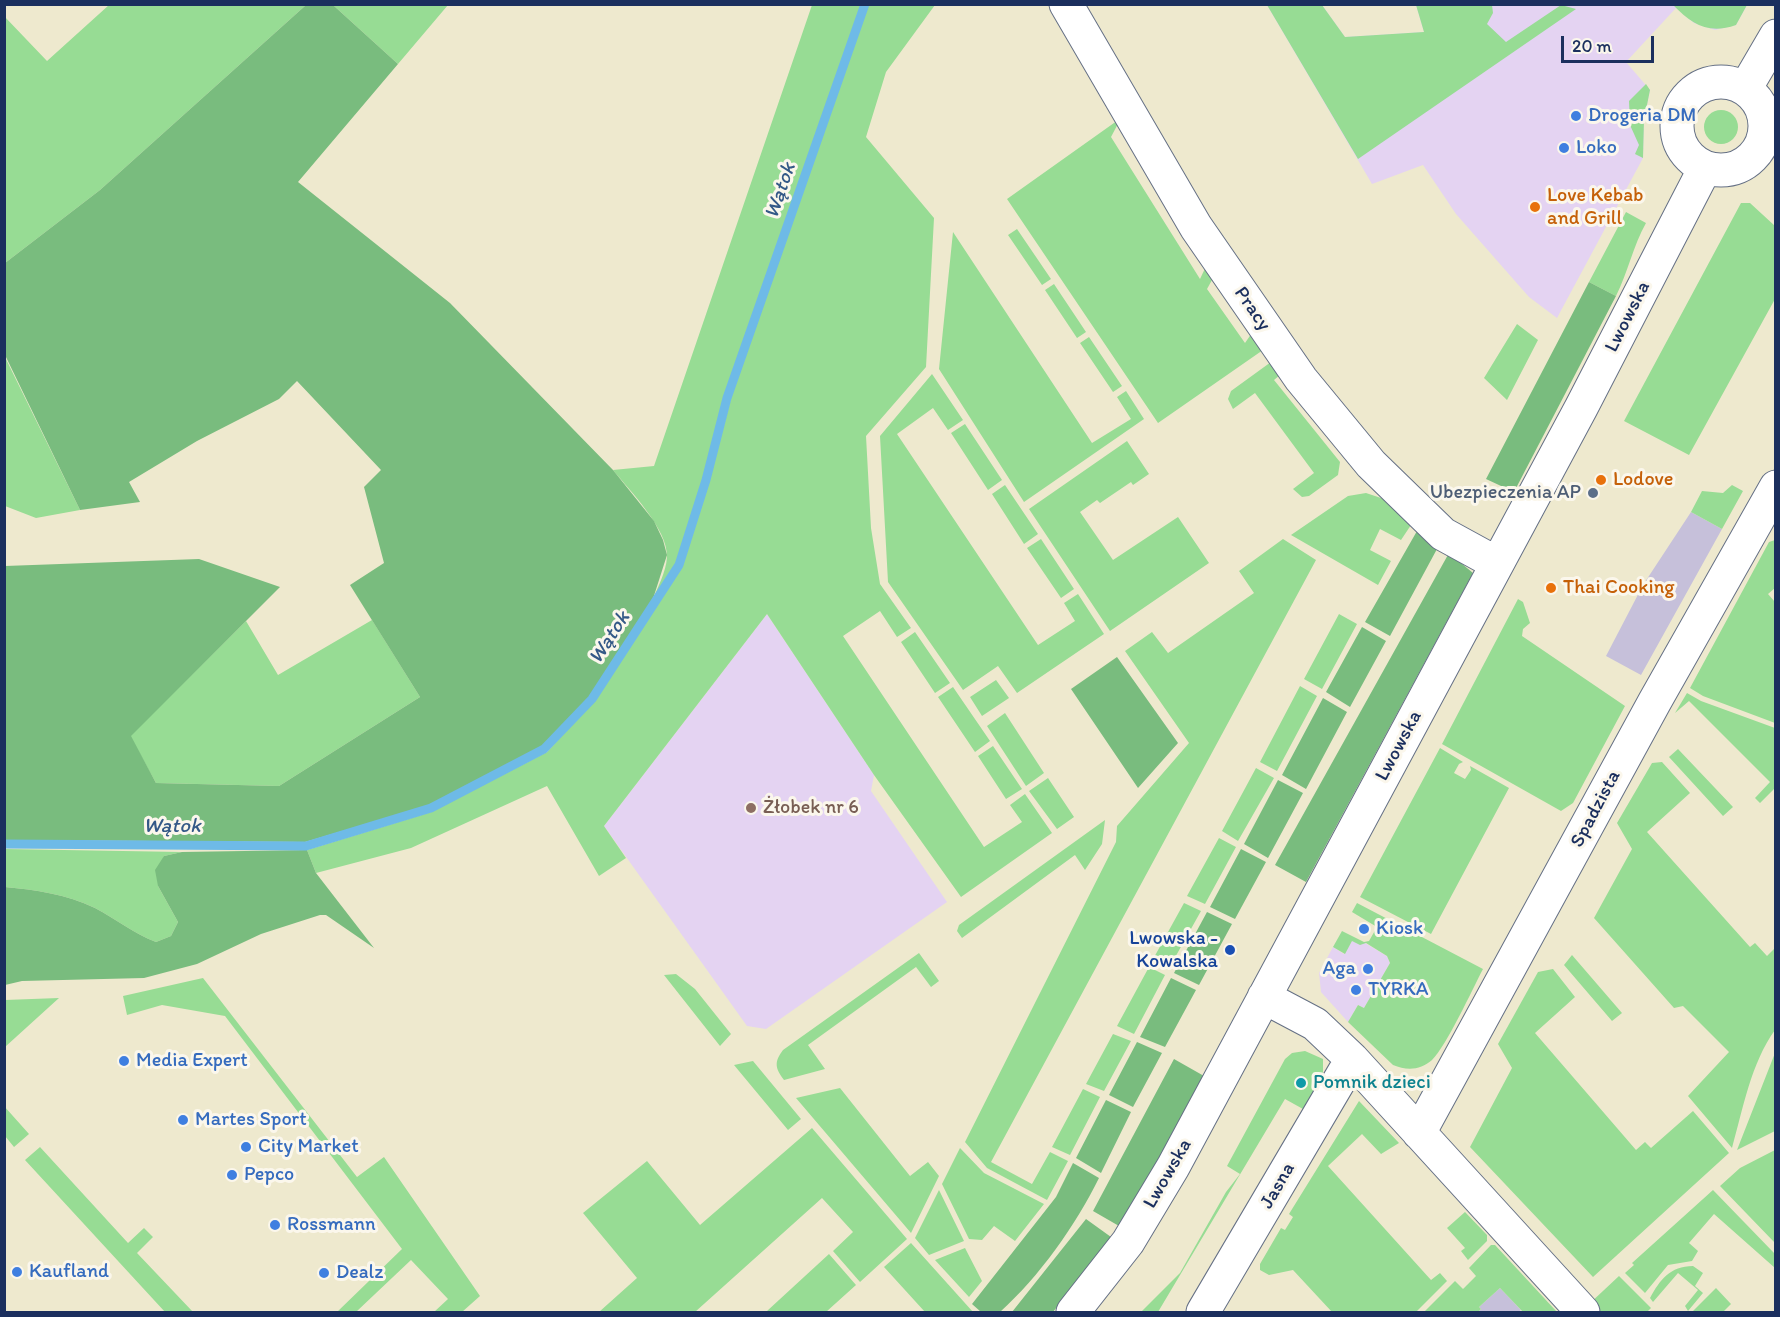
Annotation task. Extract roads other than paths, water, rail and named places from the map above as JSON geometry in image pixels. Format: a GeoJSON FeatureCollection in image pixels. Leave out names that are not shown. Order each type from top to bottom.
{"type":"FeatureCollection","features":[{"type":"Feature","properties":{"kind":"street","name":"Pracy"},"geometry":{"type":"LineString","coordinates":[[1066,4],[1196,227],[1301,380],[1371,464],[1443,534],[1496,563]]}},
{"type":"Feature","properties":{"kind":"street"},"geometry":{"type":"LineString","coordinates":[[1745,89],[1776,36]]}},
{"type":"Feature","properties":{"kind":"street"},"geometry":{"type":"LineString","coordinates":[[1732,83],[1745,89],[1763,109],[1768,154],[1725,171],[1705,168],[1688,156],[1680,144],[1678,116],[1683,103],[1700,88],[1711,84],[1732,83]]}},
{"type":"Feature","properties":{"kind":"street","name":"Lwowska"},"geometry":{"type":"LineString","coordinates":[[1074,1312],[1139,1223],[1264,997],[1705,168]]}},
{"type":"Feature","properties":{"kind":"street","name":"Spadzista"},"geometry":{"type":"LineString","coordinates":[[1419,1133],[1655,701],[1776,487]]}},
{"type":"Feature","properties":{"kind":"street"},"geometry":{"type":"LineString","coordinates":[[1264,997],[1315,1024],[1352,1059],[1583,1312]]}},
{"type":"Feature","properties":{"kind":"street","name":"Jasna"},"geometry":{"type":"LineString","coordinates":[[1203,1312],[1352,1059]]}},
{"type":"Feature","properties":{"kind":"waterway","name":"Wątok"},"geometry":{"type":"LineString","coordinates":[[4,844],[306,846],[431,808],[544,749],[592,699],[679,565],[706,480],[727,398],[865,4]]}},
{"type":"Feature","properties":{"kind":"place","name":"Drogeria DM"},"geometry":{"type":"Point","coordinates":[1576,116]}},
{"type":"Feature","properties":{"kind":"place","name":"Loko"},"geometry":{"type":"Point","coordinates":[1564,148]}},
{"type":"Feature","properties":{"kind":"place","name":"Love Kebab and Grill"},"geometry":{"type":"Point","coordinates":[1535,207]}},
{"type":"Feature","properties":{"kind":"place","name":"Lodove"},"geometry":{"type":"Point","coordinates":[1601,480]}},
{"type":"Feature","properties":{"kind":"place","name":"Ubezpieczenia AP"},"geometry":{"type":"Point","coordinates":[1593,493]}},
{"type":"Feature","properties":{"kind":"place","name":"Thai Cooking"},"geometry":{"type":"Point","coordinates":[1551,588]}},
{"type":"Feature","properties":{"kind":"place","name":"Żłobek nr 6"},"geometry":{"type":"Point","coordinates":[751,808]}},
{"type":"Feature","properties":{"kind":"place","name":"Kiosk"},"geometry":{"type":"Point","coordinates":[1364,929]}},
{"type":"Feature","properties":{"kind":"place","name":"Lwowska - Kowalska"},"geometry":{"type":"Point","coordinates":[1230,950]}},
{"type":"Feature","properties":{"kind":"place","name":"Aga"},"geometry":{"type":"Point","coordinates":[1368,969]}},
{"type":"Feature","properties":{"kind":"place","name":"TYRKA"},"geometry":{"type":"Point","coordinates":[1356,990]}},
{"type":"Feature","properties":{"kind":"place","name":"Media Expert"},"geometry":{"type":"Point","coordinates":[124,1061]}},
{"type":"Feature","properties":{"kind":"place","name":"Pomnik dzieci"},"geometry":{"type":"Point","coordinates":[1301,1083]}},
{"type":"Feature","properties":{"kind":"place","name":"Martes Sport"},"geometry":{"type":"Point","coordinates":[183,1120]}},
{"type":"Feature","properties":{"kind":"place","name":"City Market"},"geometry":{"type":"Point","coordinates":[246,1147]}},
{"type":"Feature","properties":{"kind":"place","name":"Pepco"},"geometry":{"type":"Point","coordinates":[232,1175]}},
{"type":"Feature","properties":{"kind":"place","name":"Rossmann"},"geometry":{"type":"Point","coordinates":[275,1225]}},
{"type":"Feature","properties":{"kind":"place","name":"Kaufland"},"geometry":{"type":"Point","coordinates":[17,1272]}},
{"type":"Feature","properties":{"kind":"place","name":"Dealz"},"geometry":{"type":"Point","coordinates":[324,1273]}}]}
